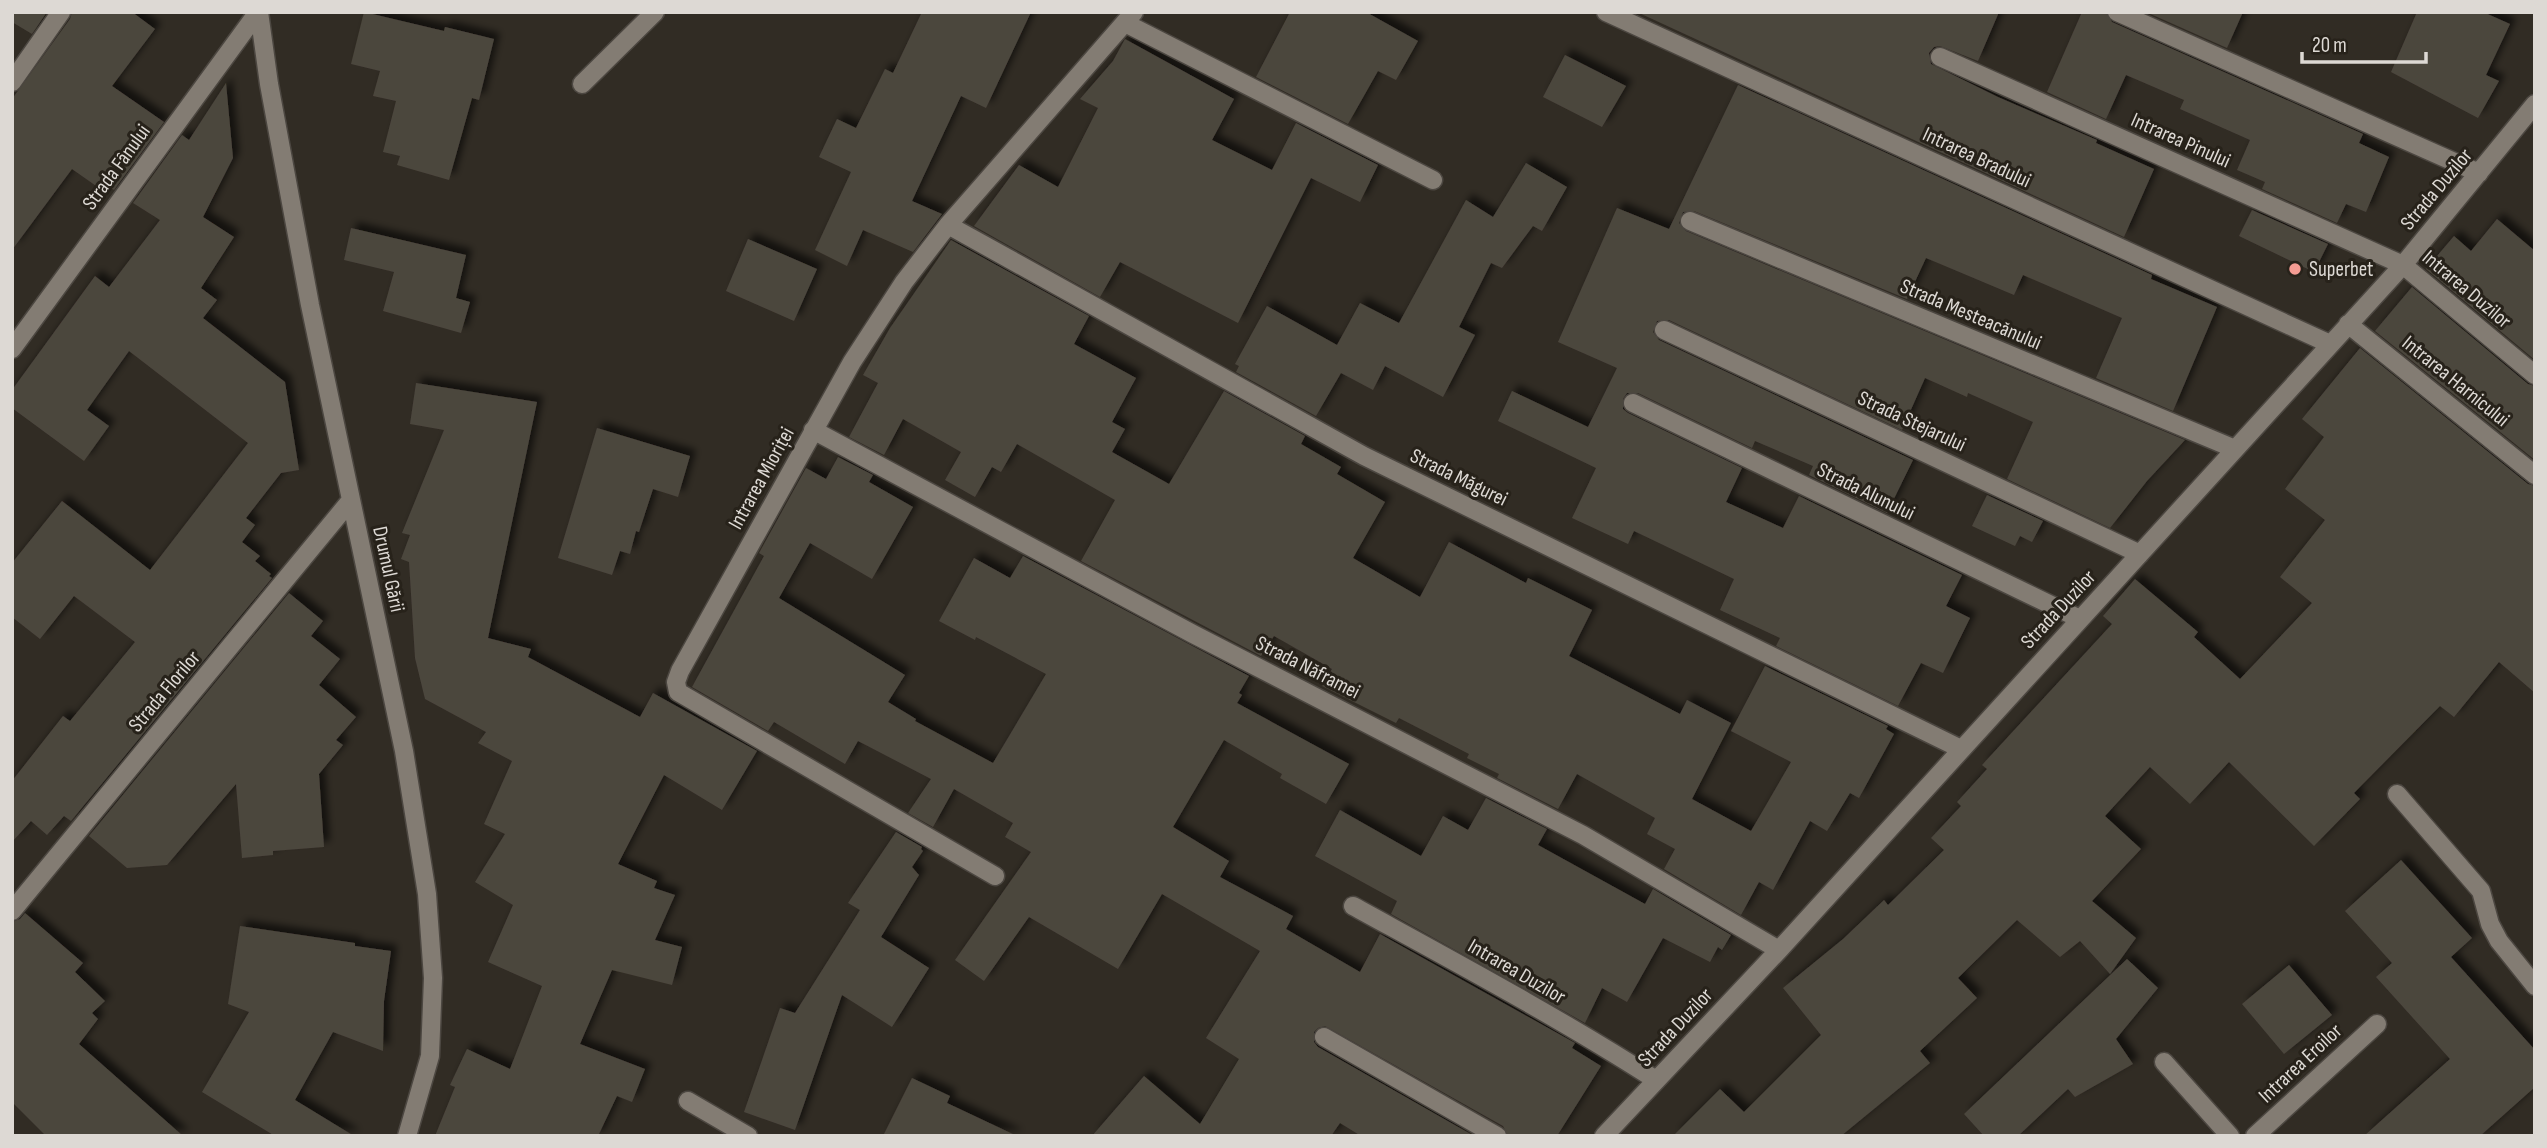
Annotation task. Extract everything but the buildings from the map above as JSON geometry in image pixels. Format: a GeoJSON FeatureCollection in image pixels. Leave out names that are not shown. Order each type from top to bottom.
{"type":"FeatureCollection","features":[{"type":"Feature","properties":{"kind":"street"},"geometry":{"type":"LineString","coordinates":[[12,82],[61,12]]}},
{"type":"Feature","properties":{"kind":"street","name":"Strada Fânului"},"geometry":{"type":"LineString","coordinates":[[12,349],[259,12]]}},
{"type":"Feature","properties":{"kind":"street","name":"Drumul Gării"},"geometry":{"type":"LineString","coordinates":[[259,12],[269,84],[307,292],[404,751],[427,894],[433,978],[430,1056],[407,1136]]}},
{"type":"Feature","properties":{"kind":"street"},"geometry":{"type":"LineString","coordinates":[[582,84],[655,12]]}},
{"type":"Feature","properties":{"kind":"street","name":"Intrarea Bradului"},"geometry":{"type":"LineString","coordinates":[[1606,12],[2330,344]]}},
{"type":"Feature","properties":{"kind":"street"},"geometry":{"type":"LineString","coordinates":[[2117,12],[2479,173]]}},
{"type":"Feature","properties":{"kind":"street"},"geometry":{"type":"LineString","coordinates":[[1130,18],[1433,180]]}},
{"type":"Feature","properties":{"kind":"street","name":"Intrarea Mioriței"},"geometry":{"type":"LineString","coordinates":[[995,876],[678,692],[676,682],[813,430],[852,362],[904,282],[948,225],[1130,18]]}},
{"type":"Feature","properties":{"kind":"street","name":"Intrarea Pinului"},"geometry":{"type":"LineString","coordinates":[[1940,57],[2403,265]]}},
{"type":"Feature","properties":{"kind":"street","name":"Strada Duzilor"},"geometry":{"type":"LineString","coordinates":[[1604,1136],[1779,950],[2403,265],[2535,104]]}},
{"type":"Feature","properties":{"kind":"street","name":"Strada Mesteacănului"},"geometry":{"type":"LineString","coordinates":[[1690,221],[2235,449]]}},
{"type":"Feature","properties":{"kind":"street","name":"Strada Măgurei"},"geometry":{"type":"LineString","coordinates":[[948,225],[1364,456],[1961,749]]}},
{"type":"Feature","properties":{"kind":"street","name":"Intrarea Duzilor"},"geometry":{"type":"LineString","coordinates":[[2403,265],[2535,376]]}},
{"type":"Feature","properties":{"kind":"street","name":"Intrarea Harnicului"},"geometry":{"type":"LineString","coordinates":[[2348,324],[2535,475]]}},
{"type":"Feature","properties":{"kind":"street","name":"Strada Stejarului"},"geometry":{"type":"LineString","coordinates":[[1664,330],[2140,554]]}},
{"type":"Feature","properties":{"kind":"street","name":"Strada Alunului"},"geometry":{"type":"LineString","coordinates":[[1633,403],[2080,619]]}},
{"type":"Feature","properties":{"kind":"street","name":"Strada Năframei"},"geometry":{"type":"LineString","coordinates":[[813,430],[1193,634],[1583,835],[1779,950]]}},
{"type":"Feature","properties":{"kind":"street","name":"Strada Florilor"},"geometry":{"type":"LineString","coordinates":[[12,911],[351,500]]}},
{"type":"Feature","properties":{"kind":"street"},"geometry":{"type":"LineString","coordinates":[[2397,794],[2481,891],[2490,924],[2498,941],[2535,986]]}},
{"type":"Feature","properties":{"kind":"street","name":"Intrarea Duzilor"},"geometry":{"type":"LineString","coordinates":[[1353,906],[1473,972],[1656,1080]]}},
{"type":"Feature","properties":{"kind":"street","name":"Intrarea Eroilor"},"geometry":{"type":"LineString","coordinates":[[2255,1136],[2377,1024]]}},
{"type":"Feature","properties":{"kind":"street"},"geometry":{"type":"LineString","coordinates":[[1324,1037],[1497,1136]]}},
{"type":"Feature","properties":{"kind":"street"},"geometry":{"type":"LineString","coordinates":[[2164,1062],[2230,1136]]}},
{"type":"Feature","properties":{"kind":"street"},"geometry":{"type":"LineString","coordinates":[[688,1101],[748,1136]]}},
{"type":"Feature","properties":{"kind":"place","name":"Superbet"},"geometry":{"type":"Point","coordinates":[2295,269]}}]}
